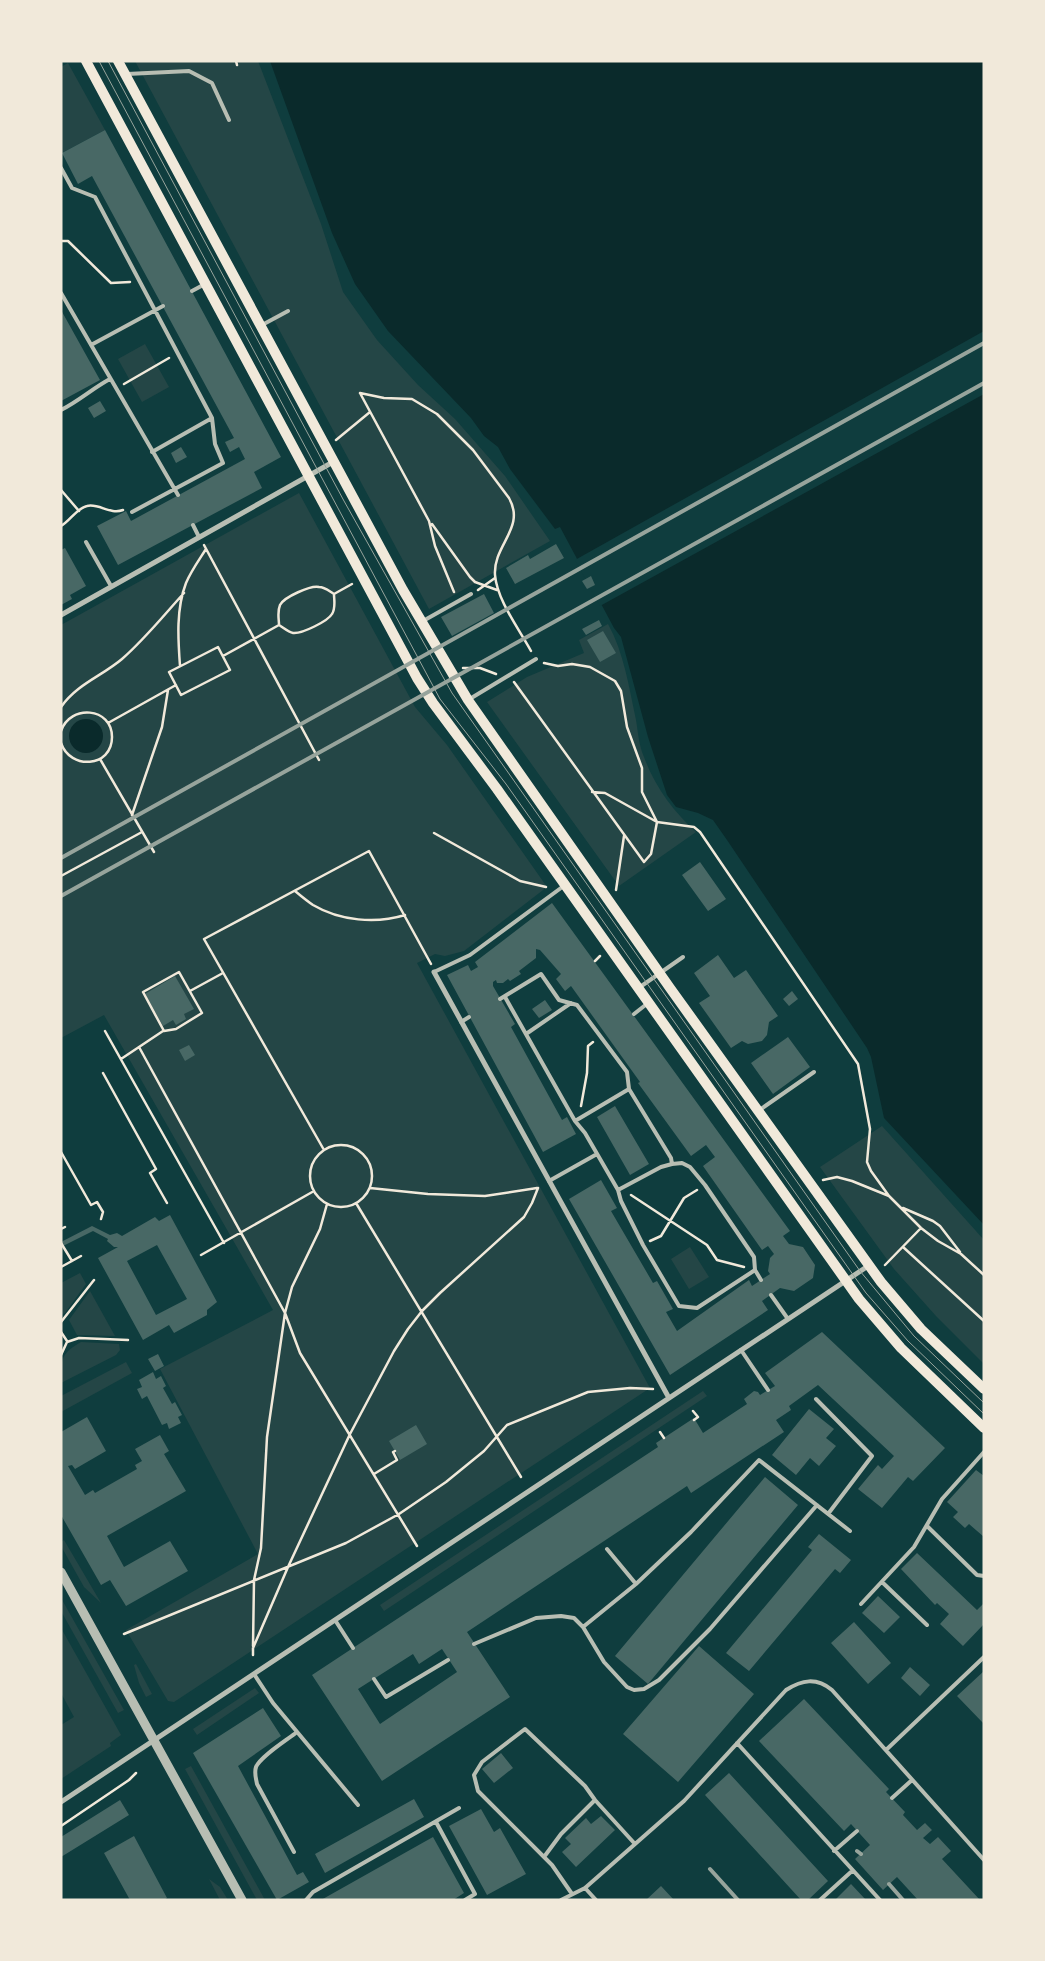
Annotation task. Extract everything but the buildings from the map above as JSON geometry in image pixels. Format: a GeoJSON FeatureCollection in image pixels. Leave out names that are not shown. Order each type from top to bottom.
{"type":"FeatureCollection","features":[{"type":"Feature","properties":{"kind":"main road"},"geometry":{"type":"LineString","coordinates":[[86,61],[310,475],[417,678],[433,703],[565,884],[845,1281],[901,1348],[984,1428]]}},
{"type":"Feature","properties":{"kind":"main road"},"geometry":{"type":"LineString","coordinates":[[118,61],[333,462],[421,622],[468,700],[659,973],[868,1266],[921,1329],[984,1389]]}},
{"type":"Feature","properties":{"kind":"street"},"geometry":{"type":"LineString","coordinates":[[61,614],[333,462]]}},
{"type":"Feature","properties":{"kind":"street"},"geometry":{"type":"LineString","coordinates":[[434,972],[669,1398]]}},
{"type":"Feature","properties":{"kind":"street"},"geometry":{"type":"LineString","coordinates":[[61,1802],[868,1266]]}},
{"type":"Feature","properties":{"kind":"street"},"geometry":{"type":"LineString","coordinates":[[61,1572],[242,1900]]}},
{"type":"Feature","properties":{"kind":"lane"},"geometry":{"type":"LineString","coordinates":[[125,74],[189,71],[212,82],[229,120]]}},
{"type":"Feature","properties":{"kind":"lane"},"geometry":{"type":"LineString","coordinates":[[61,168],[72,188],[95,197],[212,418],[215,444],[223,463],[132,512]]}},
{"type":"Feature","properties":{"kind":"lane"},"geometry":{"type":"LineString","coordinates":[[192,291],[206,283]]}},
{"type":"Feature","properties":{"kind":"lane"},"geometry":{"type":"LineString","coordinates":[[61,293],[178,495]]}},
{"type":"Feature","properties":{"kind":"lane"},"geometry":{"type":"LineString","coordinates":[[91,345],[163,306]]}},
{"type":"Feature","properties":{"kind":"lane"},"geometry":{"type":"LineString","coordinates":[[260,326],[288,311]]}},
{"type":"Feature","properties":{"kind":"lane"},"geometry":{"type":"LineString","coordinates":[[61,410],[110,378]]}},
{"type":"Feature","properties":{"kind":"lane"},"geometry":{"type":"LineString","coordinates":[[152,452],[212,418]]}},
{"type":"Feature","properties":{"kind":"lane"},"geometry":{"type":"LineString","coordinates":[[193,525],[199,537]]}},
{"type":"Feature","properties":{"kind":"lane"},"geometry":{"type":"LineString","coordinates":[[86,542],[111,586]]}},
{"type":"Feature","properties":{"kind":"lane"},"geometry":{"type":"LineString","coordinates":[[421,622],[471,594]]}},
{"type":"Feature","properties":{"kind":"lane"},"geometry":{"type":"LineString","coordinates":[[468,700],[536,659]]}},
{"type":"Feature","properties":{"kind":"lane"},"geometry":{"type":"LineString","coordinates":[[434,972],[470,955],[565,884]]}},
{"type":"Feature","properties":{"kind":"lane"},"geometry":{"type":"LineString","coordinates":[[638,988],[683,957]]}},
{"type":"Feature","properties":{"kind":"lane"},"geometry":{"type":"LineString","coordinates":[[672,1164],[671,1158],[628,1089],[627,1072],[577,1005],[559,1000],[541,974],[502,998],[526,1034],[575,1121],[585,1133],[618,1190],[621,1201],[643,1245],[679,1306],[697,1308],[755,1270]]}},
{"type":"Feature","properties":{"kind":"lane"},"geometry":{"type":"LineString","coordinates":[[526,1034],[572,1003]]}},
{"type":"Feature","properties":{"kind":"lane"},"geometry":{"type":"LineString","coordinates":[[634,1014],[649,1003]]}},
{"type":"Feature","properties":{"kind":"lane"},"geometry":{"type":"LineString","coordinates":[[461,1022],[469,1017]]}},
{"type":"Feature","properties":{"kind":"lane"},"geometry":{"type":"LineString","coordinates":[[600,1036],[605,1033]]}},
{"type":"Feature","properties":{"kind":"lane"},"geometry":{"type":"LineString","coordinates":[[758,1111],[814,1072]]}},
{"type":"Feature","properties":{"kind":"lane"},"geometry":{"type":"LineString","coordinates":[[575,1121],[628,1089]]}},
{"type":"Feature","properties":{"kind":"lane"},"geometry":{"type":"LineString","coordinates":[[549,1182],[597,1154]]}},
{"type":"Feature","properties":{"kind":"lane"},"geometry":{"type":"LineString","coordinates":[[618,1190],[661,1167],[682,1163],[690,1167],[705,1184],[754,1257],[755,1270],[761,1280]]}},
{"type":"Feature","properties":{"kind":"lane"},"geometry":{"type":"LineString","coordinates":[[771,1295],[788,1319]]}},
{"type":"Feature","properties":{"kind":"lane"},"geometry":{"type":"LineString","coordinates":[[741,1350],[768,1390]]}},
{"type":"Feature","properties":{"kind":"lane"},"geometry":{"type":"LineString","coordinates":[[816,1399],[872,1456],[828,1514]]}},
{"type":"Feature","properties":{"kind":"lane"},"geometry":{"type":"LineString","coordinates":[[861,1604],[914,1547],[942,1499],[984,1452]]}},
{"type":"Feature","properties":{"kind":"lane"},"geometry":{"type":"LineString","coordinates":[[583,1627],[636,1584],[691,1532],[758,1460],[850,1531]]}},
{"type":"Feature","properties":{"kind":"lane"},"geometry":{"type":"LineString","coordinates":[[474,1644],[536,1618],[549,1616],[574,1618],[583,1627],[604,1662],[627,1687],[634,1690],[652,1686],[710,1629],[817,1505]]}},
{"type":"Feature","properties":{"kind":"lane"},"geometry":{"type":"LineString","coordinates":[[927,1526],[977,1575],[984,1576]]}},
{"type":"Feature","properties":{"kind":"lane"},"geometry":{"type":"LineString","coordinates":[[607,1550],[636,1584]]}},
{"type":"Feature","properties":{"kind":"lane"},"geometry":{"type":"LineString","coordinates":[[882,1582],[927,1625]]}},
{"type":"Feature","properties":{"kind":"lane"},"geometry":{"type":"LineString","coordinates":[[335,1620],[353,1648]]}},
{"type":"Feature","properties":{"kind":"lane"},"geometry":{"type":"LineString","coordinates":[[886,1750],[984,1657]]}},
{"type":"Feature","properties":{"kind":"lane"},"geometry":{"type":"LineString","coordinates":[[374,1679],[386,1696],[448,1660]]}},
{"type":"Feature","properties":{"kind":"lane"},"geometry":{"type":"LineString","coordinates":[[254,1674],[273,1703],[358,1805]]}},
{"type":"Feature","properties":{"kind":"lane"},"geometry":{"type":"LineString","coordinates":[[561,1900],[584,1888],[684,1801],[786,1690],[799,1682],[812,1680],[824,1683],[832,1690],[984,1860]]}},
{"type":"Feature","properties":{"kind":"lane"},"geometry":{"type":"LineString","coordinates":[[572,1894],[552,1865],[478,1790],[474,1776],[482,1762],[525,1730],[585,1786],[595,1800],[635,1844]]}},
{"type":"Feature","properties":{"kind":"lane"},"geometry":{"type":"LineString","coordinates":[[294,1852],[257,1784],[255,1774],[257,1766],[262,1760],[297,1732]]}},
{"type":"Feature","properties":{"kind":"lane"},"geometry":{"type":"LineString","coordinates":[[737,1743],[880,1900]]}},
{"type":"Feature","properties":{"kind":"lane"},"geometry":{"type":"LineString","coordinates":[[892,1798],[912,1780]]}},
{"type":"Feature","properties":{"kind":"lane"},"geometry":{"type":"LineString","coordinates":[[544,1857],[562,1834],[595,1800]]}},
{"type":"Feature","properties":{"kind":"lane"},"geometry":{"type":"LineString","coordinates":[[306,1900],[312,1892],[460,1808]]}},
{"type":"Feature","properties":{"kind":"lane"},"geometry":{"type":"LineString","coordinates":[[436,1822],[475,1894],[465,1900]]}},
{"type":"Feature","properties":{"kind":"lane"},"geometry":{"type":"LineString","coordinates":[[834,1851],[857,1831]]}},
{"type":"Feature","properties":{"kind":"lane"},"geometry":{"type":"LineString","coordinates":[[820,1900],[852,1871]]}},
{"type":"Feature","properties":{"kind":"lane"},"geometry":{"type":"LineString","coordinates":[[584,1888],[596,1900]]}},
{"type":"Feature","properties":{"kind":"path"},"geometry":{"type":"LineString","coordinates":[[61,241],[68,241],[111,283],[140,281]]}},
{"type":"Feature","properties":{"kind":"path"},"geometry":{"type":"LineString","coordinates":[[129,381],[178,352]]}},
{"type":"Feature","properties":{"kind":"path"},"geometry":{"type":"LineString","coordinates":[[497,590],[475,582],[465,572],[430,521],[360,393],[384,398],[399,397],[412,399],[437,414],[474,450],[509,498],[516,514],[496,564],[495,578],[497,590],[536,659],[544,664],[558,666],[572,664],[590,667],[608,675],[622,691],[627,727],[642,768],[642,792],[657,822],[652,854],[644,862],[509,675]]}},
{"type":"Feature","properties":{"kind":"path"},"geometry":{"type":"LineString","coordinates":[[335,441],[371,411]]}},
{"type":"Feature","properties":{"kind":"path"},"geometry":{"type":"LineString","coordinates":[[61,490],[79,511]]}},
{"type":"Feature","properties":{"kind":"path"},"geometry":{"type":"LineString","coordinates":[[61,526],[85,506],[90,505],[114,512],[127,509],[132,512]]}},
{"type":"Feature","properties":{"kind":"path"},"geometry":{"type":"LineString","coordinates":[[430,521],[435,546],[457,602]]}},
{"type":"Feature","properties":{"kind":"path"},"geometry":{"type":"LineString","coordinates":[[199,537],[320,760]]}},
{"type":"Feature","properties":{"kind":"path"},"geometry":{"type":"LineString","coordinates":[[180,667],[179,625],[184,592],[189,578],[206,549]]}},
{"type":"Feature","properties":{"kind":"path"},"geometry":{"type":"LineString","coordinates":[[471,594],[495,578]]}},
{"type":"Feature","properties":{"kind":"path"},"geometry":{"type":"LineString","coordinates":[[334,594],[354,583]]}},
{"type":"Feature","properties":{"kind":"path"},"geometry":{"type":"LineString","coordinates":[[311,587],[326,588],[334,594],[335,606],[332,614],[327,619],[302,632],[288,632],[279,626],[278,614],[284,600],[311,587]]}},
{"type":"Feature","properties":{"kind":"path"},"geometry":{"type":"LineString","coordinates":[[61,707],[75,690],[121,660],[137,646],[184,592]]}},
{"type":"Feature","properties":{"kind":"path"},"geometry":{"type":"LineString","coordinates":[[223,656],[279,626]]}},
{"type":"Feature","properties":{"kind":"path"},"geometry":{"type":"LineString","coordinates":[[218,647],[223,656],[230,670],[181,695],[169,672],[218,647]]}},
{"type":"Feature","properties":{"kind":"path"},"geometry":{"type":"LineString","coordinates":[[459,668],[480,668],[504,678]]}},
{"type":"Feature","properties":{"kind":"path"},"geometry":{"type":"LineString","coordinates":[[108,723],[176,686]]}},
{"type":"Feature","properties":{"kind":"path"},"geometry":{"type":"LineString","coordinates":[[132,815],[162,727],[168,690]]}},
{"type":"Feature","properties":{"kind":"path"},"geometry":{"type":"LineString","coordinates":[[61,731],[69,718],[82,712],[97,714],[108,723],[112,741],[109,750],[100,758],[89,763],[77,761],[67,754],[61,743]]}},
{"type":"Feature","properties":{"kind":"path"},"geometry":{"type":"LineString","coordinates":[[100,758],[154,852]]}},
{"type":"Feature","properties":{"kind":"path"},"geometry":{"type":"LineString","coordinates":[[592,792],[604,793],[657,822],[694,827],[700,832],[858,1064],[870,1129],[867,1162],[871,1171],[889,1196],[921,1228],[938,1241],[961,1254]]}},
{"type":"Feature","properties":{"kind":"path"},"geometry":{"type":"LineString","coordinates":[[61,876],[142,832]]}},
{"type":"Feature","properties":{"kind":"path"},"geometry":{"type":"LineString","coordinates":[[434,833],[520,881],[552,888]]}},
{"type":"Feature","properties":{"kind":"path"},"geometry":{"type":"LineString","coordinates":[[616,891],[624,834]]}},
{"type":"Feature","properties":{"kind":"path"},"geometry":{"type":"LineString","coordinates":[[324,1150],[204,939],[370,851],[434,972]]}},
{"type":"Feature","properties":{"kind":"path"},"geometry":{"type":"LineString","coordinates":[[295,891],[314,906],[364,921],[405,915]]}},
{"type":"Feature","properties":{"kind":"path"},"geometry":{"type":"LineString","coordinates":[[595,960],[600,956]]}},
{"type":"Feature","properties":{"kind":"path"},"geometry":{"type":"LineString","coordinates":[[121,1059],[164,1030],[176,1029],[202,1013],[179,972],[143,992],[164,1030]]}},
{"type":"Feature","properties":{"kind":"path"},"geometry":{"type":"LineString","coordinates":[[190,991],[223,972]]}},
{"type":"Feature","properties":{"kind":"path"},"geometry":{"type":"LineString","coordinates":[[105,1031],[224,1243]]}},
{"type":"Feature","properties":{"kind":"path"},"geometry":{"type":"LineString","coordinates":[[575,1121],[580,1111],[588,1073],[588,1046],[600,1036]]}},
{"type":"Feature","properties":{"kind":"path"},"geometry":{"type":"LineString","coordinates":[[138,1047],[285,1314],[300,1353],[417,1546]]}},
{"type":"Feature","properties":{"kind":"path"},"geometry":{"type":"LineString","coordinates":[[103,1073],[156,1170],[150,1173],[167,1203]]}},
{"type":"Feature","properties":{"kind":"path"},"geometry":{"type":"LineString","coordinates":[[343,1144],[361,1151],[369,1160],[372,1179],[370,1188],[364,1197],[356,1203],[343,1207],[327,1204],[314,1191],[310,1179],[311,1167],[317,1156],[324,1150],[333,1145],[343,1144]]}},
{"type":"Feature","properties":{"kind":"path"},"geometry":{"type":"LineString","coordinates":[[61,1152],[91,1205],[97,1202],[103,1212],[101,1219]]}},
{"type":"Feature","properties":{"kind":"path"},"geometry":{"type":"LineString","coordinates":[[823,1180],[837,1177],[889,1196]]}},
{"type":"Feature","properties":{"kind":"path"},"geometry":{"type":"LineString","coordinates":[[370,1188],[428,1194],[485,1196],[538,1188],[549,1182]]}},
{"type":"Feature","properties":{"kind":"path"},"geometry":{"type":"LineString","coordinates":[[643,1245],[661,1236],[684,1198],[705,1184]]}},
{"type":"Feature","properties":{"kind":"path"},"geometry":{"type":"LineString","coordinates":[[253,1648],[288,1566],[350,1434],[394,1351],[422,1311],[524,1217],[538,1188]]}},
{"type":"Feature","properties":{"kind":"path"},"geometry":{"type":"LineString","coordinates":[[618,1190],[629,1193],[707,1245],[717,1260],[755,1270]]}},
{"type":"Feature","properties":{"kind":"path"},"geometry":{"type":"LineString","coordinates":[[201,1255],[314,1191]]}},
{"type":"Feature","properties":{"kind":"path"},"geometry":{"type":"LineString","coordinates":[[356,1203],[521,1477]]}},
{"type":"Feature","properties":{"kind":"path"},"geometry":{"type":"LineString","coordinates":[[253,1655],[254,1580],[261,1548],[267,1437],[285,1314],[292,1287],[320,1230],[327,1204]]}},
{"type":"Feature","properties":{"kind":"path"},"geometry":{"type":"LineString","coordinates":[[901,1207],[933,1220],[940,1226],[961,1254],[984,1276]]}},
{"type":"Feature","properties":{"kind":"path"},"geometry":{"type":"LineString","coordinates":[[61,1229],[65,1227]]}},
{"type":"Feature","properties":{"kind":"path"},"geometry":{"type":"LineString","coordinates":[[884,1266],[921,1228]]}},
{"type":"Feature","properties":{"kind":"path"},"geometry":{"type":"LineString","coordinates":[[61,1243],[72,1261]]}},
{"type":"Feature","properties":{"kind":"path"},"geometry":{"type":"LineString","coordinates":[[903,1247],[984,1321]]}},
{"type":"Feature","properties":{"kind":"path"},"geometry":{"type":"LineString","coordinates":[[61,1267],[81,1256]]}},
{"type":"Feature","properties":{"kind":"path"},"geometry":{"type":"LineString","coordinates":[[61,1322],[94,1280]]}},
{"type":"Feature","properties":{"kind":"path"},"geometry":{"type":"LineString","coordinates":[[61,1332],[67,1342]]}},
{"type":"Feature","properties":{"kind":"path"},"geometry":{"type":"LineString","coordinates":[[61,1355],[67,1342],[79,1338],[128,1340]]}},
{"type":"Feature","properties":{"kind":"path"},"geometry":{"type":"LineString","coordinates":[[124,1634],[346,1542],[399,1514],[446,1482],[484,1451],[507,1425],[588,1392],[630,1388],[654,1389]]}},
{"type":"Feature","properties":{"kind":"path"},"geometry":{"type":"LineString","coordinates":[[693,1410],[698,1417],[694,1420]]}},
{"type":"Feature","properties":{"kind":"path"},"geometry":{"type":"LineString","coordinates":[[660,1432],[664,1438]]}},
{"type":"Feature","properties":{"kind":"path"},"geometry":{"type":"LineString","coordinates":[[374,1474],[397,1460],[392,1452],[395,1451]]}},
{"type":"Feature","properties":{"kind":"path"},"geometry":{"type":"LineString","coordinates":[[61,1826],[129,1780],[136,1773]]}},
{"type":"Feature","properties":{"kind":"shaded area"},"geometry":{"type":"Polygon","coordinates":[[[135,61],[258,61],[321,224],[343,292],[377,340],[418,385],[455,419],[505,476],[550,541],[429,609],[135,61]]]}},
{"type":"Feature","properties":{"kind":"shaded area"},"geometry":{"type":"Polygon","coordinates":[[[270,61],[984,61],[984,1225],[884,1118],[871,1057],[867,1048],[713,820],[698,813],[676,807],[667,795],[648,737],[621,637],[614,628],[560,527],[555,529],[510,469],[498,447],[484,436],[471,418],[388,331],[355,284],[332,233],[270,61]]]}},
{"type":"Feature","properties":{"kind":"shaded area"},"geometry":{"type":"Polygon","coordinates":[[[68,63],[105,130],[62,153],[61,67],[68,63]]]}},
{"type":"Feature","properties":{"kind":"shaded area"},"geometry":{"type":"Polygon","coordinates":[[[145,344],[169,387],[142,402],[118,359],[145,344]]]}},
{"type":"Feature","properties":{"kind":"shaded area"},"geometry":{"type":"Polygon","coordinates":[[[299,493],[415,707],[447,745],[547,887],[464,951],[445,956],[435,954],[417,963],[650,1388],[174,1702],[168,1701],[126,1630],[258,1554],[160,1369],[273,1310],[104,1015],[61,1038],[61,625],[299,493]]]}},
{"type":"Feature","properties":{"kind":"shaded area"},"geometry":{"type":"Polygon","coordinates":[[[608,624],[622,658],[642,753],[648,768],[666,798],[696,832],[619,886],[487,702],[527,677],[584,653],[579,640],[608,624]]]}},
{"type":"Feature","properties":{"kind":"shaded area"},"geometry":{"type":"Polygon","coordinates":[[[86,719],[93,720],[98,724],[102,729],[102,743],[98,748],[93,752],[86,753],[79,752],[74,748],[70,743],[69,736],[70,729],[74,724],[79,720],[86,719]]]}},
{"type":"Feature","properties":{"kind":"shaded area"},"geometry":{"type":"Polygon","coordinates":[[[882,1126],[984,1240],[984,1364],[936,1316],[894,1269],[820,1167],[882,1126]]]}},
{"type":"Feature","properties":{"kind":"shaded area"},"geometry":{"type":"Polygon","coordinates":[[[690,1247],[709,1277],[689,1289],[671,1259],[690,1247]]]}},
{"type":"Feature","properties":{"kind":"shaded area"},"geometry":{"type":"Polygon","coordinates":[[[80,1273],[86,1284],[65,1313],[61,1315],[61,1283],[80,1273]]]}},
{"type":"Feature","properties":{"kind":"shaded area"},"geometry":{"type":"Polygon","coordinates":[[[90,1291],[115,1336],[77,1335],[69,1320],[90,1291]]]}},
{"type":"Feature","properties":{"kind":"shaded area"},"geometry":{"type":"Polygon","coordinates":[[[81,1342],[119,1344],[120,1350],[116,1355],[61,1383],[63,1358],[69,1350],[81,1342]]]}},
{"type":"Feature","properties":{"kind":"shaded area"},"geometry":{"type":"Polygon","coordinates":[[[126,1362],[132,1373],[61,1412],[61,1396],[126,1362]]]}},
{"type":"Feature","properties":{"kind":"shaded area"},"geometry":{"type":"Polygon","coordinates":[[[703,1391],[707,1396],[384,1611],[380,1605],[703,1391]]]}},
{"type":"Feature","properties":{"kind":"shaded area"},"geometry":{"type":"Polygon","coordinates":[[[64,1540],[101,1603],[84,1587],[61,1546],[61,1542],[64,1540]]]}},
{"type":"Feature","properties":{"kind":"shaded area"},"geometry":{"type":"Polygon","coordinates":[[[61,1598],[124,1710],[118,1713],[61,1611],[61,1598]]]}},
{"type":"Feature","properties":{"kind":"shaded area"},"geometry":{"type":"Polygon","coordinates":[[[61,1628],[121,1735],[110,1743],[111,1746],[61,1779],[61,1725],[74,1717],[61,1693],[61,1628]]]}},
{"type":"Feature","properties":{"kind":"shaded area"},"geometry":{"type":"Polygon","coordinates":[[[136,1664],[152,1694],[146,1697],[139,1683],[134,1665],[136,1664]]]}},
{"type":"Feature","properties":{"kind":"shaded area"},"geometry":{"type":"Polygon","coordinates":[[[255,1688],[259,1693],[197,1735],[193,1729],[255,1688]]]}},
{"type":"Feature","properties":{"kind":"shaded area"},"geometry":{"type":"Polygon","coordinates":[[[191,1766],[265,1900],[257,1900],[185,1769],[191,1766]]]}},
{"type":"Feature","properties":{"kind":"shaded area"},"geometry":{"type":"Polygon","coordinates":[[[209,1879],[220,1887],[228,1900],[220,1900],[209,1879]]]}},
{"type":"Feature","properties":{"kind":"pier"},"geometry":{"type":"Polygon","coordinates":[[[984,331],[984,394],[600,606],[575,560],[984,331]]]}},
{"type":"Feature","properties":{"kind":"tram line"},"geometry":{"type":"LineString","coordinates":[[99,61],[440,699],[506,784],[866,1293],[908,1341],[984,1414]]}},
{"type":"Feature","properties":{"kind":"tram line"},"geometry":{"type":"LineString","coordinates":[[108,61],[344,501],[452,693],[860,1271],[914,1336],[984,1403]]}},
{"type":"Feature","properties":{"kind":"railway"},"geometry":{"type":"LineString","coordinates":[[61,858],[984,343]]}},
{"type":"Feature","properties":{"kind":"railway"},"geometry":{"type":"LineString","coordinates":[[61,896],[984,383]]}},
{"type":"Feature","properties":{"kind":"railway"},"geometry":{"type":"LineString","coordinates":[[857,1851],[861,1854]]}},
{"type":"Feature","properties":{"kind":"railway"},"geometry":{"type":"LineString","coordinates":[[710,1869],[738,1900]]}},
{"type":"Feature","properties":{"kind":"railway"},"geometry":{"type":"LineString","coordinates":[[889,1884],[903,1900]]}}]}
